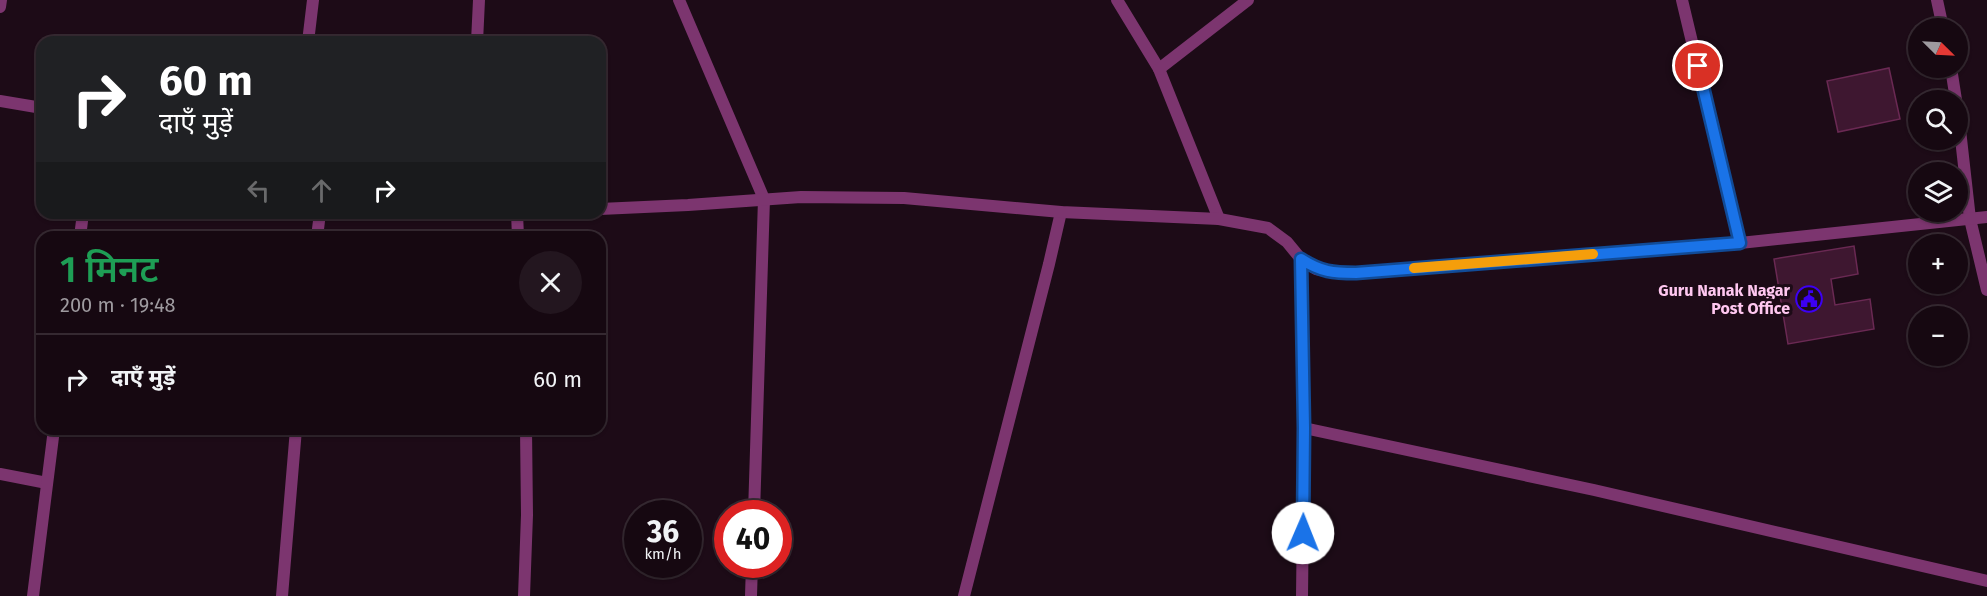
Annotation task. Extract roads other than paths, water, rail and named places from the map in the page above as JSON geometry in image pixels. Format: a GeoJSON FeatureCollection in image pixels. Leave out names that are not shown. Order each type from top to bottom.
{"type":"FeatureCollection","features":[{"type":"Feature","properties":{"kind":"street"},"geometry":{"type":"LineString","coordinates":[[0,7],[2,0]]}},
{"type":"Feature","properties":{"kind":"street"},"geometry":{"type":"LineString","coordinates":[[310,36],[313,0]]}},
{"type":"Feature","properties":{"kind":"street"},"geometry":{"type":"LineString","coordinates":[[477,36],[479,0]]}},
{"type":"Feature","properties":{"kind":"street"},"geometry":{"type":"LineString","coordinates":[[679,0],[764,199],[754,500]]}},
{"type":"Feature","properties":{"kind":"street"},"geometry":{"type":"LineString","coordinates":[[1117,0],[1159,69],[1219,219]]}},
{"type":"Feature","properties":{"kind":"street"},"geometry":{"type":"LineString","coordinates":[[1159,69],[1248,0]]}},
{"type":"Feature","properties":{"kind":"street"},"geometry":{"type":"LineString","coordinates":[[1682,0],[1740,243]]}},
{"type":"Feature","properties":{"kind":"street"},"geometry":{"type":"LineString","coordinates":[[1937,0],[1941,18]]}},
{"type":"Feature","properties":{"kind":"street"},"geometry":{"type":"LineString","coordinates":[[0,101],[36,107]]}},
{"type":"Feature","properties":{"kind":"street"},"geometry":{"type":"LineString","coordinates":[[1962,150],[1970,219],[1987,290]]}},
{"type":"Feature","properties":{"kind":"street"},"geometry":{"type":"LineString","coordinates":[[606,209],[801,197],[904,198],[1061,212],[1219,219],[1268,228],[1287,242],[1301,259],[1316,269],[1336,273],[1740,243],[1987,217]]}},
{"type":"Feature","properties":{"kind":"street"},"geometry":{"type":"LineString","coordinates":[[964,596],[1061,212]]}},
{"type":"Feature","properties":{"kind":"street"},"geometry":{"type":"LineString","coordinates":[[1301,259],[1304,428],[1302,596]]}},
{"type":"Feature","properties":{"kind":"street"},"geometry":{"type":"LineString","coordinates":[[1304,428],[1594,490],[1987,581]]}},
{"type":"Feature","properties":{"kind":"street"},"geometry":{"type":"LineString","coordinates":[[33,596],[53,435]]}},
{"type":"Feature","properties":{"kind":"street"},"geometry":{"type":"LineString","coordinates":[[282,596],[295,435]]}},
{"type":"Feature","properties":{"kind":"street"},"geometry":{"type":"LineString","coordinates":[[524,596],[527,515],[526,435]]}},
{"type":"Feature","properties":{"kind":"street"},"geometry":{"type":"LineString","coordinates":[[0,474],[47,483]]}},
{"type":"Feature","properties":{"kind":"street"},"geometry":{"type":"LineString","coordinates":[[751,596],[752,578]]}},
{"type":"Feature","properties":{"kind":"place","name":"Guru Nanak Nagar Post Office"},"geometry":{"type":"Point","coordinates":[1809,299]}}]}
